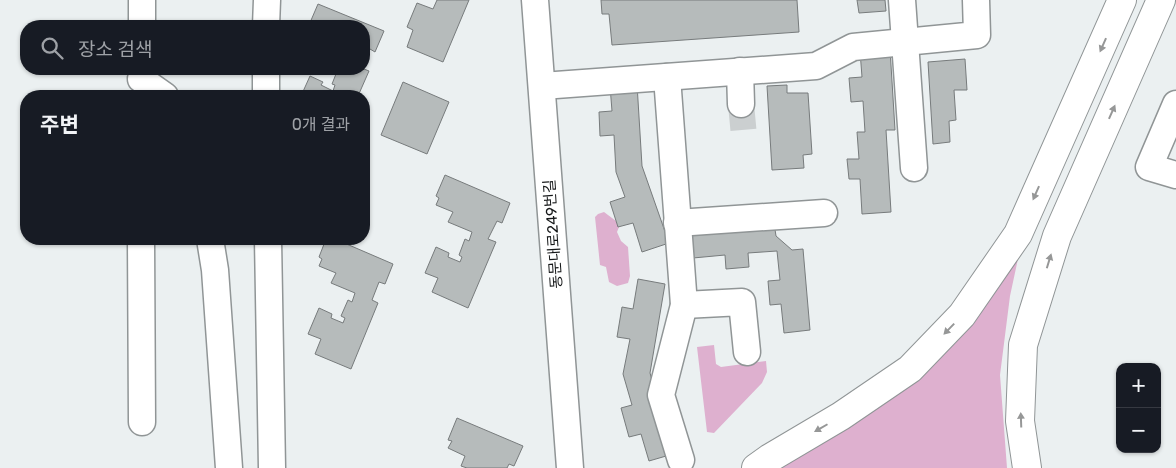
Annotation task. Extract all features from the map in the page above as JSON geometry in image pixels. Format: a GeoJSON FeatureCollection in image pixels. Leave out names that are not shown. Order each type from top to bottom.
{"type":"FeatureCollection","features":[{"type":"Feature","properties":{"kind":"highway"},"geometry":{"type":"LineString","coordinates":[[756,468],[841,416],[910,369],[962,315],[1018,234],[1122,0]]}},
{"type":"Feature","properties":{"kind":"highway"},"geometry":{"type":"LineString","coordinates":[[1027,468],[1020,421],[1023,346],[1057,236],[1161,0]]}},
{"type":"Feature","properties":{"kind":"street"},"geometry":{"type":"LineString","coordinates":[[142,0],[142,20]]}},
{"type":"Feature","properties":{"kind":"street"},"geometry":{"type":"LineString","coordinates":[[266,20],[267,0]]}},
{"type":"Feature","properties":{"kind":"street","name":"동문대로249번길"},"geometry":{"type":"LineString","coordinates":[[535,0],[570,468]]}},
{"type":"Feature","properties":{"kind":"street"},"geometry":{"type":"LineString","coordinates":[[902,0],[914,168]]}},
{"type":"Feature","properties":{"kind":"street"},"geometry":{"type":"LineString","coordinates":[[542,86],[816,66],[853,47],[978,35],[976,0]]}},
{"type":"Feature","properties":{"kind":"street"},"geometry":{"type":"LineString","coordinates":[[740,71],[741,104]]}},
{"type":"Feature","properties":{"kind":"street"},"geometry":{"type":"LineString","coordinates":[[266,75],[266,90]]}},
{"type":"Feature","properties":{"kind":"street"},"geometry":{"type":"LineString","coordinates":[[667,77],[684,305],[660,395],[681,460]]}},
{"type":"Feature","properties":{"kind":"street"},"geometry":{"type":"LineString","coordinates":[[141,81],[156,90]]}},
{"type":"Feature","properties":{"kind":"street"},"geometry":{"type":"LineString","coordinates":[[1176,104],[1150,167],[1176,175]]}},
{"type":"Feature","properties":{"kind":"street"},"geometry":{"type":"LineString","coordinates":[[677,223],[824,213]]}},
{"type":"Feature","properties":{"kind":"street"},"geometry":{"type":"LineString","coordinates":[[141,245],[142,422]]}},
{"type":"Feature","properties":{"kind":"street"},"geometry":{"type":"LineString","coordinates":[[211,245],[215,270],[229,468]]}},
{"type":"Feature","properties":{"kind":"street"},"geometry":{"type":"LineString","coordinates":[[268,245],[272,468]]}},
{"type":"Feature","properties":{"kind":"street"},"geometry":{"type":"LineString","coordinates":[[684,305],[742,302],[747,352]]}},
{"type":"Feature","properties":{"kind":"shaded area"},"geometry":{"type":"Polygon","coordinates":[[[604,212],[616,221],[619,227],[617,232],[621,241],[628,247],[630,276],[628,283],[617,286],[609,282],[606,267],[600,265],[595,217],[604,212]]]}},
{"type":"Feature","properties":{"kind":"shaded area"},"geometry":{"type":"Polygon","coordinates":[[[1019,254],[1010,296],[1000,375],[1007,468],[778,468],[1019,254]]]}},
{"type":"Feature","properties":{"kind":"shaded area"},"geometry":{"type":"Polygon","coordinates":[[[714,345],[716,364],[721,367],[766,361],[767,372],[762,383],[714,433],[707,432],[697,347],[714,345]]]}},
{"type":"Feature","properties":{"kind":"building"},"geometry":{"type":"Polygon","coordinates":[[[437,0],[469,0],[443,62],[407,47],[413,30],[407,27],[417,3],[433,9],[437,0]]]}},
{"type":"Feature","properties":{"kind":"building"},"geometry":{"type":"Polygon","coordinates":[[[601,0],[797,0],[799,32],[612,45],[609,14],[602,14],[601,0]]]}},
{"type":"Feature","properties":{"kind":"building"},"geometry":{"type":"Polygon","coordinates":[[[857,0],[885,0],[886,11],[859,13],[857,0]]]}},
{"type":"Feature","properties":{"kind":"building"},"geometry":{"type":"Polygon","coordinates":[[[318,4],[357,20],[311,20],[318,4]]]}},
{"type":"Feature","properties":{"kind":"building"},"geometry":{"type":"Polygon","coordinates":[[[370,25],[384,31],[375,52],[370,49],[370,25]]]}},
{"type":"Feature","properties":{"kind":"building"},"geometry":{"type":"Polygon","coordinates":[[[890,49],[895,130],[886,130],[891,212],[862,214],[860,179],[849,179],[847,159],[859,159],[857,132],[865,132],[863,101],[851,102],[849,78],[862,77],[860,51],[890,49]]]}},
{"type":"Feature","properties":{"kind":"building"},"geometry":{"type":"Polygon","coordinates":[[[965,59],[967,90],[954,90],[956,120],[949,121],[950,142],[933,144],[928,62],[965,59]]]}},
{"type":"Feature","properties":{"kind":"building"},"geometry":{"type":"Polygon","coordinates":[[[336,75],[367,75],[361,90],[333,90],[335,85],[332,84],[336,75]]]}},
{"type":"Feature","properties":{"kind":"building"},"geometry":{"type":"Polygon","coordinates":[[[310,76],[323,82],[321,85],[331,90],[304,90],[310,76]]]}},
{"type":"Feature","properties":{"kind":"building"},"geometry":{"type":"Polygon","coordinates":[[[403,82],[449,102],[427,154],[381,135],[403,82]]]}},
{"type":"Feature","properties":{"kind":"building"},"geometry":{"type":"Polygon","coordinates":[[[637,84],[642,166],[669,243],[642,252],[633,223],[618,227],[610,202],[625,197],[616,172],[614,135],[600,136],[599,112],[612,111],[610,86],[637,84]]]}},
{"type":"Feature","properties":{"kind":"building"},"geometry":{"type":"Polygon","coordinates":[[[787,85],[787,93],[808,93],[812,154],[803,155],[804,168],[772,170],[767,86],[787,85]]]}},
{"type":"Feature","properties":{"kind":"building"},"geometry":{"type":"Polygon","coordinates":[[[445,175],[510,203],[502,223],[497,221],[488,239],[496,242],[468,308],[432,292],[438,278],[425,273],[436,247],[449,253],[448,257],[460,262],[462,257],[459,255],[465,239],[469,241],[472,232],[448,222],[453,212],[436,205],[439,198],[436,196],[445,175]]]}},
{"type":"Feature","properties":{"kind":"building"},"geometry":{"type":"Polygon","coordinates":[[[774,223],[776,236],[792,250],[803,249],[810,330],[784,333],[781,304],[770,305],[768,281],[780,280],[777,251],[748,253],[749,267],[726,269],[725,255],[693,258],[691,230],[774,223]]]}},
{"type":"Feature","properties":{"kind":"building"},"geometry":{"type":"Polygon","coordinates":[[[324,245],[349,245],[393,264],[385,284],[379,282],[372,300],[378,303],[351,369],[315,354],[321,339],[308,334],[319,308],[332,314],[331,318],[343,323],[345,318],[341,316],[348,300],[352,302],[355,293],[331,283],[336,273],[319,266],[322,259],[319,257],[324,245]]]}},
{"type":"Feature","properties":{"kind":"building"},"geometry":{"type":"Polygon","coordinates":[[[638,279],[665,284],[650,373],[673,454],[649,461],[641,434],[629,437],[621,408],[632,405],[623,374],[630,339],[617,337],[622,307],[633,309],[638,279]]]}},
{"type":"Feature","properties":{"kind":"building"},"geometry":{"type":"Polygon","coordinates":[[[457,418],[523,446],[514,466],[509,464],[507,468],[467,468],[461,466],[465,456],[448,448],[452,441],[448,440],[457,418]]]}},
{"type":"Feature","properties":{"kind":"tunnel"},"geometry":{"type":"LineString","coordinates":[[741,104],[744,136]]}}]}
